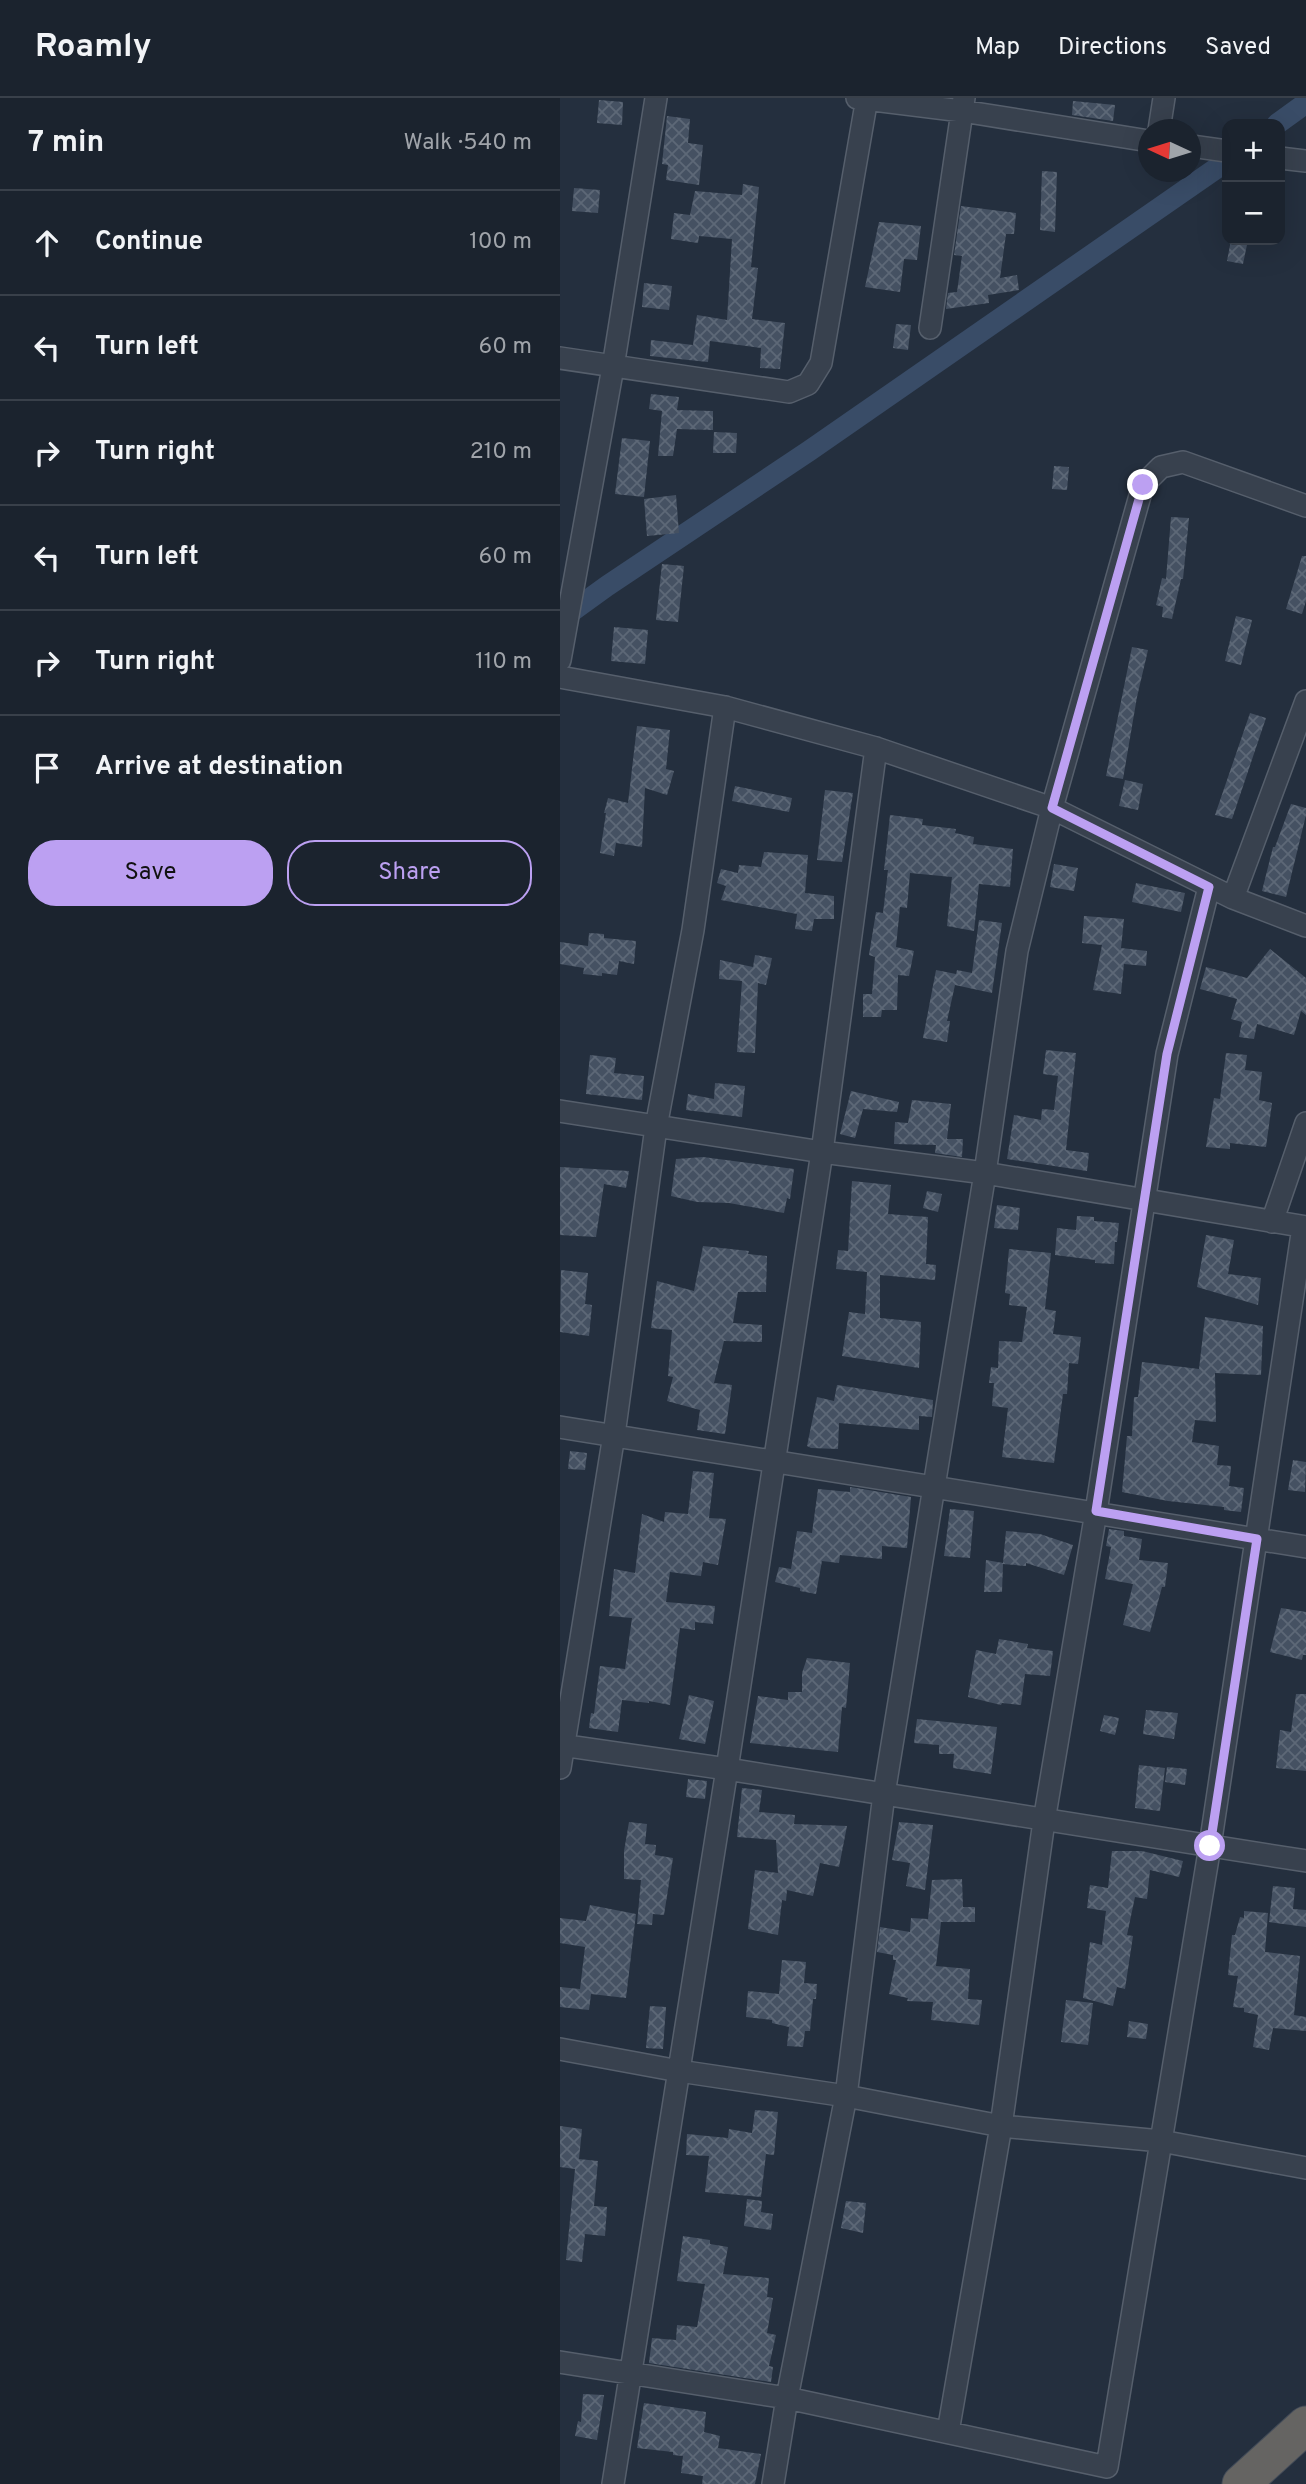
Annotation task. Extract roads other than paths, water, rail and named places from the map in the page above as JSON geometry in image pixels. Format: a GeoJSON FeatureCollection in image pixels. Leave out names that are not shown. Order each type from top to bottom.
{"type":"FeatureCollection","features":[{"type":"Feature","properties":{"kind":"highway"},"geometry":{"type":"LineString","coordinates":[[1241,2484],[1306,2425]]}},
{"type":"Feature","properties":{"kind":"street"},"geometry":{"type":"LineString","coordinates":[[561,656],[567,607],[613,366],[656,98]]}},
{"type":"Feature","properties":{"kind":"street"},"geometry":{"type":"LineString","coordinates":[[560,358],[789,392],[808,384],[821,363],[864,98],[963,105],[1138,139]]}},
{"type":"Feature","properties":{"kind":"street"},"geometry":{"type":"LineString","coordinates":[[1161,119],[1164,98]]}},
{"type":"Feature","properties":{"kind":"street"},"geometry":{"type":"LineString","coordinates":[[930,328],[963,105]]}},
{"type":"Feature","properties":{"kind":"street"},"geometry":{"type":"LineString","coordinates":[[1201,147],[1222,150]]}},
{"type":"Feature","properties":{"kind":"street"},"geometry":{"type":"LineString","coordinates":[[1285,159],[1306,161]]}},
{"type":"Feature","properties":{"kind":"street"},"geometry":{"type":"LineString","coordinates":[[773,2484],[787,2398],[846,2096],[884,1794],[985,1173],[1017,951],[1052,808],[1143,485],[1161,467],[1183,462],[1306,506]]}},
{"type":"Feature","properties":{"kind":"street"},"geometry":{"type":"LineString","coordinates":[[560,677],[724,707],[877,748],[1052,808],[1209,887],[1306,926]]}},
{"type":"Feature","properties":{"kind":"street"},"geometry":{"type":"LineString","coordinates":[[1233,898],[1306,701]]}},
{"type":"Feature","properties":{"kind":"street"},"geometry":{"type":"LineString","coordinates":[[560,1768],[614,1435],[656,1127],[693,930],[724,707]]}},
{"type":"Feature","properties":{"kind":"street"},"geometry":{"type":"LineString","coordinates":[[613,2484],[680,2071],[822,1152],[877,748]]}},
{"type":"Feature","properties":{"kind":"street"},"geometry":{"type":"LineString","coordinates":[[948,2432],[1001,2126],[1044,1821],[1096,1511],[1167,1054],[1209,887]]}},
{"type":"Feature","properties":{"kind":"street"},"geometry":{"type":"LineString","coordinates":[[560,1111],[822,1152],[985,1173],[1305,1227],[1210,1846],[1107,2467],[787,2398],[560,2362]]}},
{"type":"Feature","properties":{"kind":"street"},"geometry":{"type":"LineString","coordinates":[[1272,1222],[1306,1123]]}},
{"type":"Feature","properties":{"kind":"street"},"geometry":{"type":"LineString","coordinates":[[560,1427],[1096,1511],[1306,1547]]}},
{"type":"Feature","properties":{"kind":"street"},"geometry":{"type":"LineString","coordinates":[[562,1745],[1306,1861]]}},
{"type":"Feature","properties":{"kind":"street"},"geometry":{"type":"LineString","coordinates":[[560,2049],[680,2071],[846,2096],[1001,2126],[1161,2141],[1306,2168]]}},
{"type":"Feature","properties":{"kind":"waterway"},"geometry":{"type":"LineString","coordinates":[[1284,119],[1306,103]]}},
{"type":"Feature","properties":{"kind":"waterway"},"geometry":{"type":"LineString","coordinates":[[560,620],[1222,164]]}}]}
